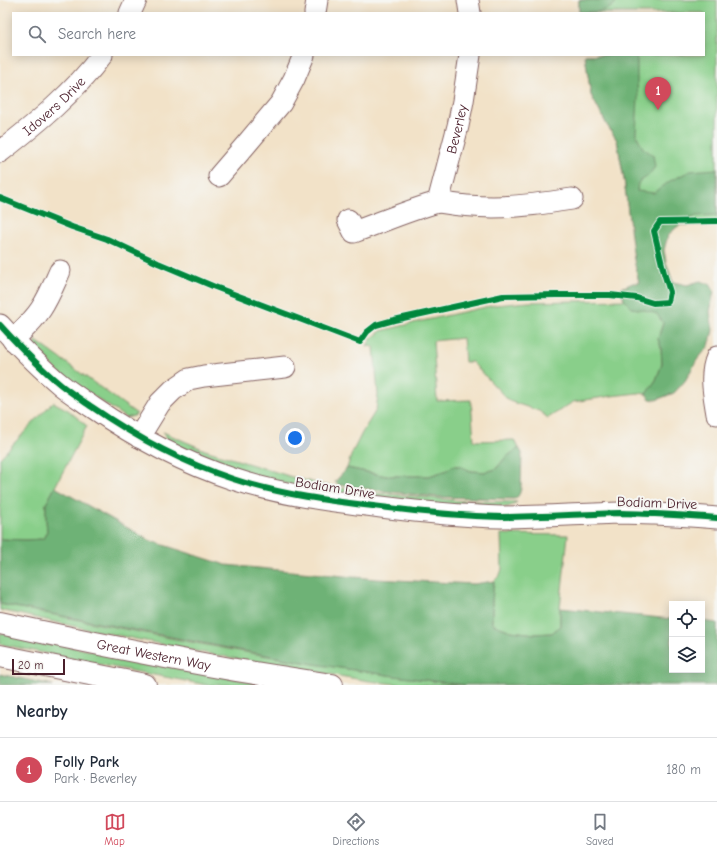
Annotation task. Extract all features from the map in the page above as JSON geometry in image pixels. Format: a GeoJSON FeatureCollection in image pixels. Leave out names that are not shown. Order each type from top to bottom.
{"type":"FeatureCollection","features":[{"type":"Feature","properties":{"kind":"main road","name":"Great Western Way"},"geometry":{"type":"LineString","coordinates":[[0,623],[62,637],[161,656],[332,685]]}},
{"type":"Feature","properties":{"kind":"main road"},"geometry":{"type":"LineString","coordinates":[[0,656],[145,685]]}},
{"type":"Feature","properties":{"kind":"street"},"geometry":{"type":"LineString","coordinates":[[130,12],[136,0]]}},
{"type":"Feature","properties":{"kind":"street"},"geometry":{"type":"LineString","coordinates":[[315,12],[317,0]]}},
{"type":"Feature","properties":{"kind":"street"},"geometry":{"type":"LineString","coordinates":[[468,0],[470,12]]}},
{"type":"Feature","properties":{"kind":"street","name":"Idovers Drive"},"geometry":{"type":"LineString","coordinates":[[0,152],[23,134],[76,86],[101,56]]}},
{"type":"Feature","properties":{"kind":"street"},"geometry":{"type":"LineString","coordinates":[[231,171],[281,102],[294,79],[304,56]]}},
{"type":"Feature","properties":{"kind":"street","name":"Beverley"},"geometry":{"type":"LineString","coordinates":[[438,202],[458,126],[470,56]]}},
{"type":"Feature","properties":{"kind":"street"},"geometry":{"type":"LineString","coordinates":[[348,220],[354,232],[420,207],[438,202],[493,207],[525,206],[572,199]]}},
{"type":"Feature","properties":{"kind":"street"},"geometry":{"type":"LineString","coordinates":[[7,333],[36,316],[47,299],[60,271]]}},
{"type":"Feature","properties":{"kind":"street","name":"Bodiam Drive"},"geometry":{"type":"LineString","coordinates":[[7,333],[62,386],[103,415],[139,437],[182,459],[232,479],[290,494],[324,500],[462,515],[527,517],[622,513],[717,518]]}},
{"type":"Feature","properties":{"kind":"street"},"geometry":{"type":"LineString","coordinates":[[717,357],[714,368],[713,384],[717,414]]}},
{"type":"Feature","properties":{"kind":"street"},"geometry":{"type":"LineString","coordinates":[[139,437],[160,403],[173,390],[189,379],[204,376],[285,368]]}},
{"type":"Feature","properties":{"kind":"green space"},"geometry":{"type":"Polygon","coordinates":[[[579,0],[717,0],[717,225],[630,225],[617,140],[591,95],[585,56],[705,56],[705,12],[579,12],[579,0]]]}},
{"type":"Feature","properties":{"kind":"green space"},"geometry":{"type":"Polygon","coordinates":[[[579,0],[617,0],[613,6],[608,9],[579,12],[579,0]]]}},
{"type":"Feature","properties":{"kind":"green space"},"geometry":{"type":"Polygon","coordinates":[[[585,56],[635,56],[637,60],[638,98],[636,134],[643,148],[653,155],[655,167],[648,176],[638,183],[637,191],[654,193],[670,181],[690,171],[717,169],[717,215],[696,216],[677,227],[668,235],[664,250],[666,262],[673,282],[687,285],[700,281],[710,284],[714,291],[710,312],[713,330],[709,346],[697,360],[685,381],[674,393],[656,400],[650,399],[646,394],[656,380],[662,364],[661,347],[658,339],[663,323],[657,314],[632,308],[624,300],[621,288],[633,283],[639,283],[634,260],[624,179],[617,140],[591,95],[585,56]]]}},
{"type":"Feature","properties":{"kind":"green space"},"geometry":{"type":"Polygon","coordinates":[[[624,300],[633,308],[658,314],[663,323],[658,339],[661,347],[662,364],[656,380],[646,394],[638,393],[573,402],[548,418],[539,411],[509,401],[472,362],[465,362],[463,338],[433,341],[437,401],[471,400],[474,441],[514,440],[519,448],[505,458],[496,469],[486,472],[471,471],[459,466],[453,466],[445,471],[429,476],[386,476],[347,468],[352,453],[362,433],[376,410],[378,395],[374,347],[367,346],[371,339],[381,331],[495,305],[529,302],[624,300]]]}},
{"type":"Feature","properties":{"kind":"green space"},"geometry":{"type":"Polygon","coordinates":[[[35,340],[137,414],[126,418],[60,373],[35,348],[35,340]]]}},
{"type":"Feature","properties":{"kind":"green space"},"geometry":{"type":"Polygon","coordinates":[[[53,402],[68,410],[87,426],[46,504],[47,531],[43,539],[0,539],[0,458],[53,402]]]}},
{"type":"Feature","properties":{"kind":"green space"},"geometry":{"type":"Polygon","coordinates":[[[163,432],[205,450],[292,477],[324,485],[365,492],[462,501],[517,502],[507,507],[425,504],[301,488],[221,466],[170,443],[163,432]]]}},
{"type":"Feature","properties":{"kind":"green space"},"geometry":{"type":"Polygon","coordinates":[[[519,448],[522,453],[521,488],[519,495],[514,499],[437,497],[339,485],[335,482],[347,468],[386,476],[429,476],[445,471],[453,466],[459,466],[471,471],[486,472],[496,469],[505,458],[519,448]]]}},
{"type":"Feature","properties":{"kind":"green space"},"geometry":{"type":"Polygon","coordinates":[[[55,487],[151,541],[226,565],[376,579],[474,584],[494,581],[492,624],[511,631],[535,634],[552,633],[560,626],[560,608],[669,619],[669,673],[705,673],[705,621],[717,623],[717,685],[465,685],[314,664],[0,604],[0,539],[43,539],[47,531],[46,504],[55,487]]]}},
{"type":"Feature","properties":{"kind":"green space"},"geometry":{"type":"Polygon","coordinates":[[[501,534],[568,535],[560,608],[560,626],[552,633],[535,634],[511,631],[492,624],[494,581],[500,575],[502,569],[501,534]]]}},
{"type":"Feature","properties":{"kind":"green space"},"geometry":{"type":"Polygon","coordinates":[[[0,604],[157,636],[315,664],[465,685],[404,685],[369,681],[215,655],[0,610],[0,604]]]}},
{"type":"Feature","properties":{"kind":"green space"},"geometry":{"type":"Polygon","coordinates":[[[0,633],[267,685],[207,685],[112,667],[0,644],[0,633]]]}},
{"type":"Feature","properties":{"kind":"green space"},"geometry":{"type":"Polygon","coordinates":[[[0,674],[4,675],[53,685],[0,685],[0,674]]]}},
{"type":"Feature","properties":{"kind":"cycle path"},"geometry":{"type":"LineString","coordinates":[[0,198],[72,227],[107,239],[158,263],[215,287],[360,342],[367,332],[376,325],[503,296],[610,295],[637,298],[653,303],[668,302],[670,292],[654,231],[660,222],[717,221]]}},
{"type":"Feature","properties":{"kind":"cycle path"},"geometry":{"type":"LineString","coordinates":[[0,325],[29,356],[53,378],[108,418],[178,457],[215,473],[251,485],[325,500],[456,515],[516,517],[624,513],[717,518]]}},
{"type":"Feature","properties":{"kind":"place","name":"Folly Park"},"geometry":{"type":"Point","coordinates":[658,110]}}]}
